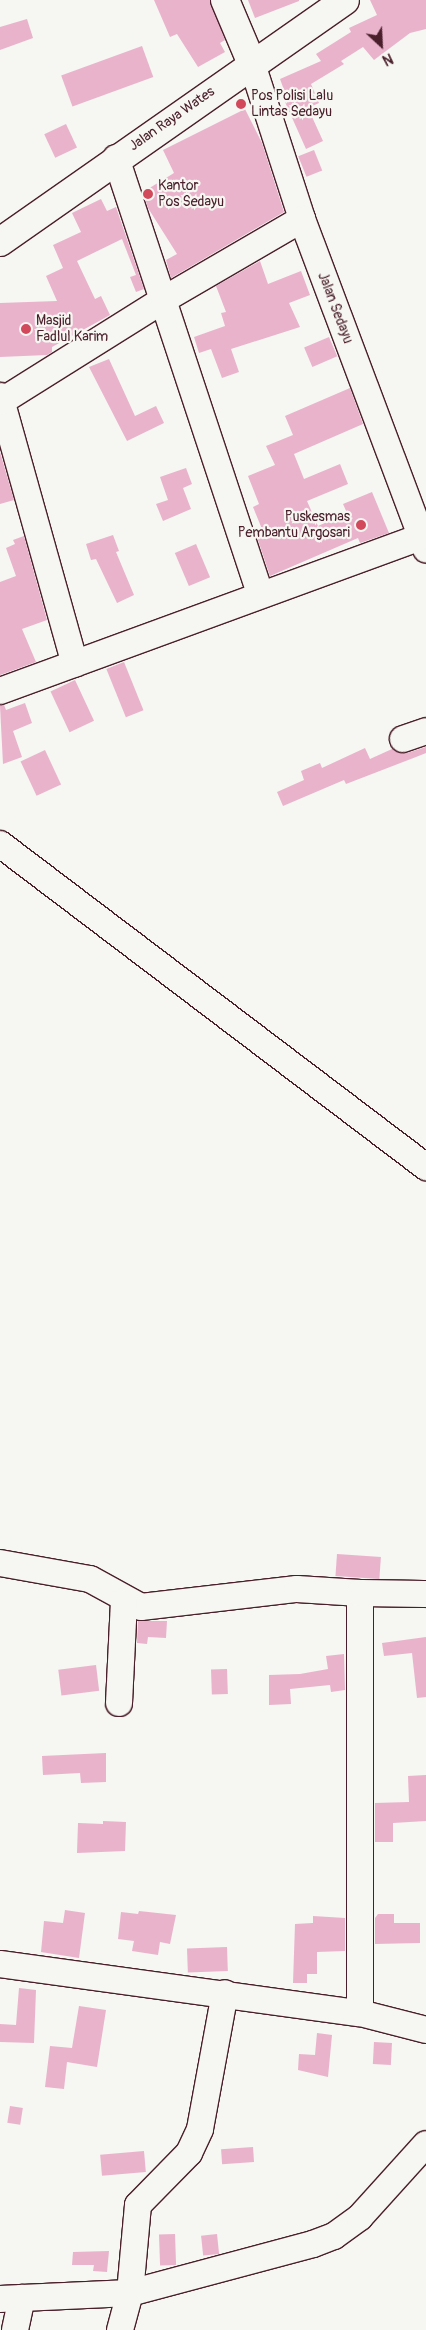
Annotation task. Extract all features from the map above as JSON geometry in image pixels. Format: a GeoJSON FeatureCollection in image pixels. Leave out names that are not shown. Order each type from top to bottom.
{"type":"FeatureCollection","features":[{"type":"Feature","properties":{"kind":"main road"},"geometry":{"type":"LineString","coordinates":[[225,0],[252,64]]}},
{"type":"Feature","properties":{"kind":"main road","name":"Jalan Raya Wates"},"geometry":{"type":"LineString","coordinates":[[0,242],[116,158],[346,0]]}},
{"type":"Feature","properties":{"kind":"street","name":"Jalan Sedayu"},"geometry":{"type":"LineString","coordinates":[[252,64],[302,219],[424,543]]}},
{"type":"Feature","properties":{"kind":"street"},"geometry":{"type":"LineString","coordinates":[[116,158],[260,593]]}},
{"type":"Feature","properties":{"kind":"street"},"geometry":{"type":"LineString","coordinates":[[75,664],[1,398],[302,219]]}},
{"type":"Feature","properties":{"kind":"street"},"geometry":{"type":"LineString","coordinates":[[0,691],[260,593],[424,543]]}},
{"type":"Feature","properties":{"kind":"street"},"geometry":{"type":"LineString","coordinates":[[0,844],[426,1167]]}},
{"type":"Feature","properties":{"kind":"street"},"geometry":{"type":"LineString","coordinates":[[0,1563],[90,1579],[104,1585],[124,1600],[141,1607],[297,1589],[360,1593],[426,1594]]}},
{"type":"Feature","properties":{"kind":"street"},"geometry":{"type":"LineString","coordinates":[[360,1593],[360,2013]]}},
{"type":"Feature","properties":{"kind":"street"},"geometry":{"type":"LineString","coordinates":[[118,1703],[124,1600]]}},
{"type":"Feature","properties":{"kind":"street"},"geometry":{"type":"LineString","coordinates":[[0,1964],[360,2013],[426,2030]]}},
{"type":"Feature","properties":{"kind":"street"},"geometry":{"type":"LineString","coordinates":[[120,2330],[130,2293],[138,2205],[186,2158],[200,2129],[225,1994]]}},
{"type":"Feature","properties":{"kind":"street"},"geometry":{"type":"LineString","coordinates":[[15,2330],[11,2298],[130,2293],[334,2236],[381,2197],[426,2144]]}},
{"type":"Feature","properties":{"kind":"building"},"geometry":{"type":"Polygon","coordinates":[[[154,0],[210,0],[225,40],[220,43],[225,52],[198,67],[177,34],[170,37],[154,0]]]}},
{"type":"Feature","properties":{"kind":"building"},"geometry":{"type":"Polygon","coordinates":[[[248,0],[299,0],[299,1],[255,18],[248,0]]]}},
{"type":"Feature","properties":{"kind":"building"},"geometry":{"type":"Polygon","coordinates":[[[370,0],[426,0],[426,29],[410,33],[374,60],[363,47],[341,61],[344,64],[311,84],[319,103],[308,108],[323,141],[306,149],[285,102],[288,101],[280,79],[321,61],[316,54],[351,32],[349,28],[377,15],[370,0]]]}},
{"type":"Feature","properties":{"kind":"building"},"geometry":{"type":"Polygon","coordinates":[[[27,19],[33,38],[0,50],[0,27],[27,19]]]}},
{"type":"Feature","properties":{"kind":"building"},"geometry":{"type":"Polygon","coordinates":[[[142,46],[153,77],[72,106],[61,75],[142,46]]]}},
{"type":"Feature","properties":{"kind":"building"},"geometry":{"type":"Polygon","coordinates":[[[245,109],[262,143],[284,212],[171,278],[166,260],[177,254],[148,208],[143,192],[174,173],[163,150],[245,109]]]}},
{"type":"Feature","properties":{"kind":"building"},"geometry":{"type":"Polygon","coordinates":[[[66,124],[77,148],[55,158],[44,134],[66,124]]]}},
{"type":"Feature","properties":{"kind":"building"},"geometry":{"type":"Polygon","coordinates":[[[314,150],[322,170],[306,177],[298,156],[314,150]]]}},
{"type":"Feature","properties":{"kind":"building"},"geometry":{"type":"Polygon","coordinates":[[[101,199],[107,211],[116,207],[144,289],[136,292],[130,277],[136,275],[122,239],[77,261],[95,299],[101,296],[110,315],[52,347],[52,352],[47,355],[0,357],[0,303],[57,301],[46,276],[63,268],[53,245],[81,232],[72,213],[101,199]]]}},
{"type":"Feature","properties":{"kind":"building"},"geometry":{"type":"Polygon","coordinates":[[[260,261],[268,284],[301,271],[310,295],[289,303],[300,327],[231,349],[239,372],[222,378],[211,349],[199,353],[194,337],[225,326],[221,313],[226,312],[216,286],[260,261]]]}},
{"type":"Feature","properties":{"kind":"building"},"geometry":{"type":"Polygon","coordinates":[[[329,337],[337,356],[312,367],[304,348],[329,337]]]}},
{"type":"Feature","properties":{"kind":"building"},"geometry":{"type":"Polygon","coordinates":[[[109,359],[135,416],[156,406],[164,423],[127,441],[89,367],[109,359]]]}},
{"type":"Feature","properties":{"kind":"building"},"geometry":{"type":"Polygon","coordinates":[[[350,388],[363,424],[294,454],[304,479],[340,464],[348,484],[307,501],[318,526],[347,513],[343,504],[372,492],[389,533],[360,543],[358,538],[270,576],[255,531],[262,529],[253,507],[259,504],[248,476],[275,465],[266,446],[293,435],[285,416],[350,388]]]}},
{"type":"Feature","properties":{"kind":"building"},"geometry":{"type":"Polygon","coordinates":[[[0,452],[14,500],[0,504],[0,452]]]}},
{"type":"Feature","properties":{"kind":"building"},"geometry":{"type":"Polygon","coordinates":[[[186,468],[192,484],[183,488],[191,509],[163,521],[156,504],[168,500],[160,477],[186,468]]]}},
{"type":"Feature","properties":{"kind":"building"},"geometry":{"type":"Polygon","coordinates":[[[113,535],[119,551],[116,552],[134,595],[117,603],[96,559],[91,560],[86,544],[113,535]]]}},
{"type":"Feature","properties":{"kind":"building"},"geometry":{"type":"Polygon","coordinates":[[[24,536],[47,620],[22,629],[36,662],[0,675],[0,582],[16,576],[6,548],[15,544],[13,540],[24,536]]]}},
{"type":"Feature","properties":{"kind":"building"},"geometry":{"type":"Polygon","coordinates":[[[196,544],[210,577],[189,586],[175,553],[196,544]]]}},
{"type":"Feature","properties":{"kind":"building"},"geometry":{"type":"Polygon","coordinates":[[[124,662],[143,710],[126,717],[106,669],[124,662]]]}},
{"type":"Feature","properties":{"kind":"building"},"geometry":{"type":"Polygon","coordinates":[[[75,680],[94,721],[70,732],[51,691],[75,680]]]}},
{"type":"Feature","properties":{"kind":"building"},"geometry":{"type":"Polygon","coordinates":[[[25,703],[32,723],[13,731],[22,757],[3,764],[0,706],[4,705],[6,710],[25,703]]]}},
{"type":"Feature","properties":{"kind":"building"},"geometry":{"type":"Polygon","coordinates":[[[426,747],[426,753],[346,784],[344,780],[283,806],[277,792],[304,780],[301,771],[320,763],[322,768],[365,748],[370,759],[392,749],[407,753],[426,747]]]}},
{"type":"Feature","properties":{"kind":"building"},"geometry":{"type":"Polygon","coordinates":[[[45,750],[61,784],[37,796],[21,761],[45,750]]]}},
{"type":"Feature","properties":{"kind":"building"},"geometry":{"type":"Polygon","coordinates":[[[337,1554],[381,1557],[379,1579],[335,1576],[337,1554]]]}},
{"type":"Feature","properties":{"kind":"building"},"geometry":{"type":"Polygon","coordinates":[[[138,1621],[167,1621],[166,1638],[148,1637],[147,1644],[137,1643],[138,1621]]]}},
{"type":"Feature","properties":{"kind":"building"},"geometry":{"type":"Polygon","coordinates":[[[426,1637],[426,1697],[417,1698],[412,1653],[384,1656],[382,1643],[426,1637]]]}},
{"type":"Feature","properties":{"kind":"building"},"geometry":{"type":"Polygon","coordinates":[[[344,1654],[345,1690],[331,1692],[330,1685],[290,1689],[291,1704],[269,1705],[269,1675],[300,1674],[328,1669],[326,1656],[344,1654]]]}},
{"type":"Feature","properties":{"kind":"building"},"geometry":{"type":"Polygon","coordinates":[[[96,1665],[99,1691],[61,1695],[58,1670],[96,1665]]]}},
{"type":"Feature","properties":{"kind":"building"},"geometry":{"type":"Polygon","coordinates":[[[227,1669],[228,1694],[212,1695],[211,1670],[227,1669]]]}},
{"type":"Feature","properties":{"kind":"building"},"geometry":{"type":"Polygon","coordinates":[[[106,1753],[106,1782],[81,1783],[80,1773],[43,1775],[42,1756],[106,1753]]]}},
{"type":"Feature","properties":{"kind":"building"},"geometry":{"type":"Polygon","coordinates":[[[426,1775],[426,1821],[393,1823],[393,1842],[375,1842],[375,1803],[409,1802],[408,1776],[426,1775]]]}},
{"type":"Feature","properties":{"kind":"building"},"geometry":{"type":"Polygon","coordinates":[[[103,1821],[126,1822],[125,1851],[77,1853],[78,1823],[103,1824],[103,1821]]]}},
{"type":"Feature","properties":{"kind":"building"},"geometry":{"type":"Polygon","coordinates":[[[65,1910],[85,1913],[79,1958],[41,1952],[44,1921],[63,1923],[65,1910]]]}},
{"type":"Feature","properties":{"kind":"building"},"geometry":{"type":"Polygon","coordinates":[[[139,1911],[176,1915],[170,1944],[160,1942],[158,1955],[132,1951],[134,1941],[118,1939],[121,1912],[138,1914],[139,1911]]]}},
{"type":"Feature","properties":{"kind":"building"},"geometry":{"type":"Polygon","coordinates":[[[378,1914],[394,1914],[394,1923],[420,1923],[420,1943],[375,1944],[375,1918],[378,1914]]]}},
{"type":"Feature","properties":{"kind":"building"},"geometry":{"type":"Polygon","coordinates":[[[313,1916],[345,1918],[345,1951],[317,1952],[317,1974],[307,1974],[307,1983],[293,1983],[295,1924],[313,1923],[313,1916]]]}},
{"type":"Feature","properties":{"kind":"building"},"geometry":{"type":"Polygon","coordinates":[[[227,1947],[228,1971],[188,1972],[187,1948],[227,1947]]]}},
{"type":"Feature","properties":{"kind":"building"},"geometry":{"type":"Polygon","coordinates":[[[19,1988],[36,1990],[34,2043],[0,2042],[0,2024],[16,2025],[19,1988]]]}},
{"type":"Feature","properties":{"kind":"building"},"geometry":{"type":"Polygon","coordinates":[[[79,2006],[106,2010],[97,2067],[67,2062],[64,2089],[45,2087],[50,2046],[72,2048],[79,2006]]]}},
{"type":"Feature","properties":{"kind":"building"},"geometry":{"type":"Polygon","coordinates":[[[317,2033],[332,2035],[328,2077],[298,2070],[299,2054],[315,2055],[317,2033]]]}},
{"type":"Feature","properties":{"kind":"building"},"geometry":{"type":"Polygon","coordinates":[[[374,2042],[392,2043],[391,2065],[373,2064],[374,2042]]]}},
{"type":"Feature","properties":{"kind":"building"},"geometry":{"type":"Polygon","coordinates":[[[10,2106],[23,2108],[20,2125],[7,2123],[10,2106]]]}},
{"type":"Feature","properties":{"kind":"building"},"geometry":{"type":"Polygon","coordinates":[[[253,2147],[254,2162],[222,2164],[221,2149],[253,2147]]]}},
{"type":"Feature","properties":{"kind":"building"},"geometry":{"type":"Polygon","coordinates":[[[144,2151],[146,2172],[102,2176],[100,2155],[144,2151]]]}},
{"type":"Feature","properties":{"kind":"building"},"geometry":{"type":"Polygon","coordinates":[[[175,2234],[176,2265],[160,2266],[159,2235],[175,2234]]]}},
{"type":"Feature","properties":{"kind":"building"},"geometry":{"type":"Polygon","coordinates":[[[217,2234],[219,2254],[203,2256],[201,2236],[217,2234]]]}},
{"type":"Feature","properties":{"kind":"building"},"geometry":{"type":"Polygon","coordinates":[[[109,2251],[107,2272],[93,2271],[94,2265],[72,2265],[73,2252],[109,2251]]]}},
{"type":"Feature","properties":{"kind":"place","name":"Pos Polisi Lalu Lintas Sedayu"},"geometry":{"type":"Point","coordinates":[241,104]}},
{"type":"Feature","properties":{"kind":"place","name":"Kantor Pos Sedayu"},"geometry":{"type":"Point","coordinates":[148,194]}},
{"type":"Feature","properties":{"kind":"place","name":"Masjid Fadlul Karim"},"geometry":{"type":"Point","coordinates":[26,329]}},
{"type":"Feature","properties":{"kind":"place","name":"Puskesmas Pembantu Argosari"},"geometry":{"type":"Point","coordinates":[361,525]}}]}
